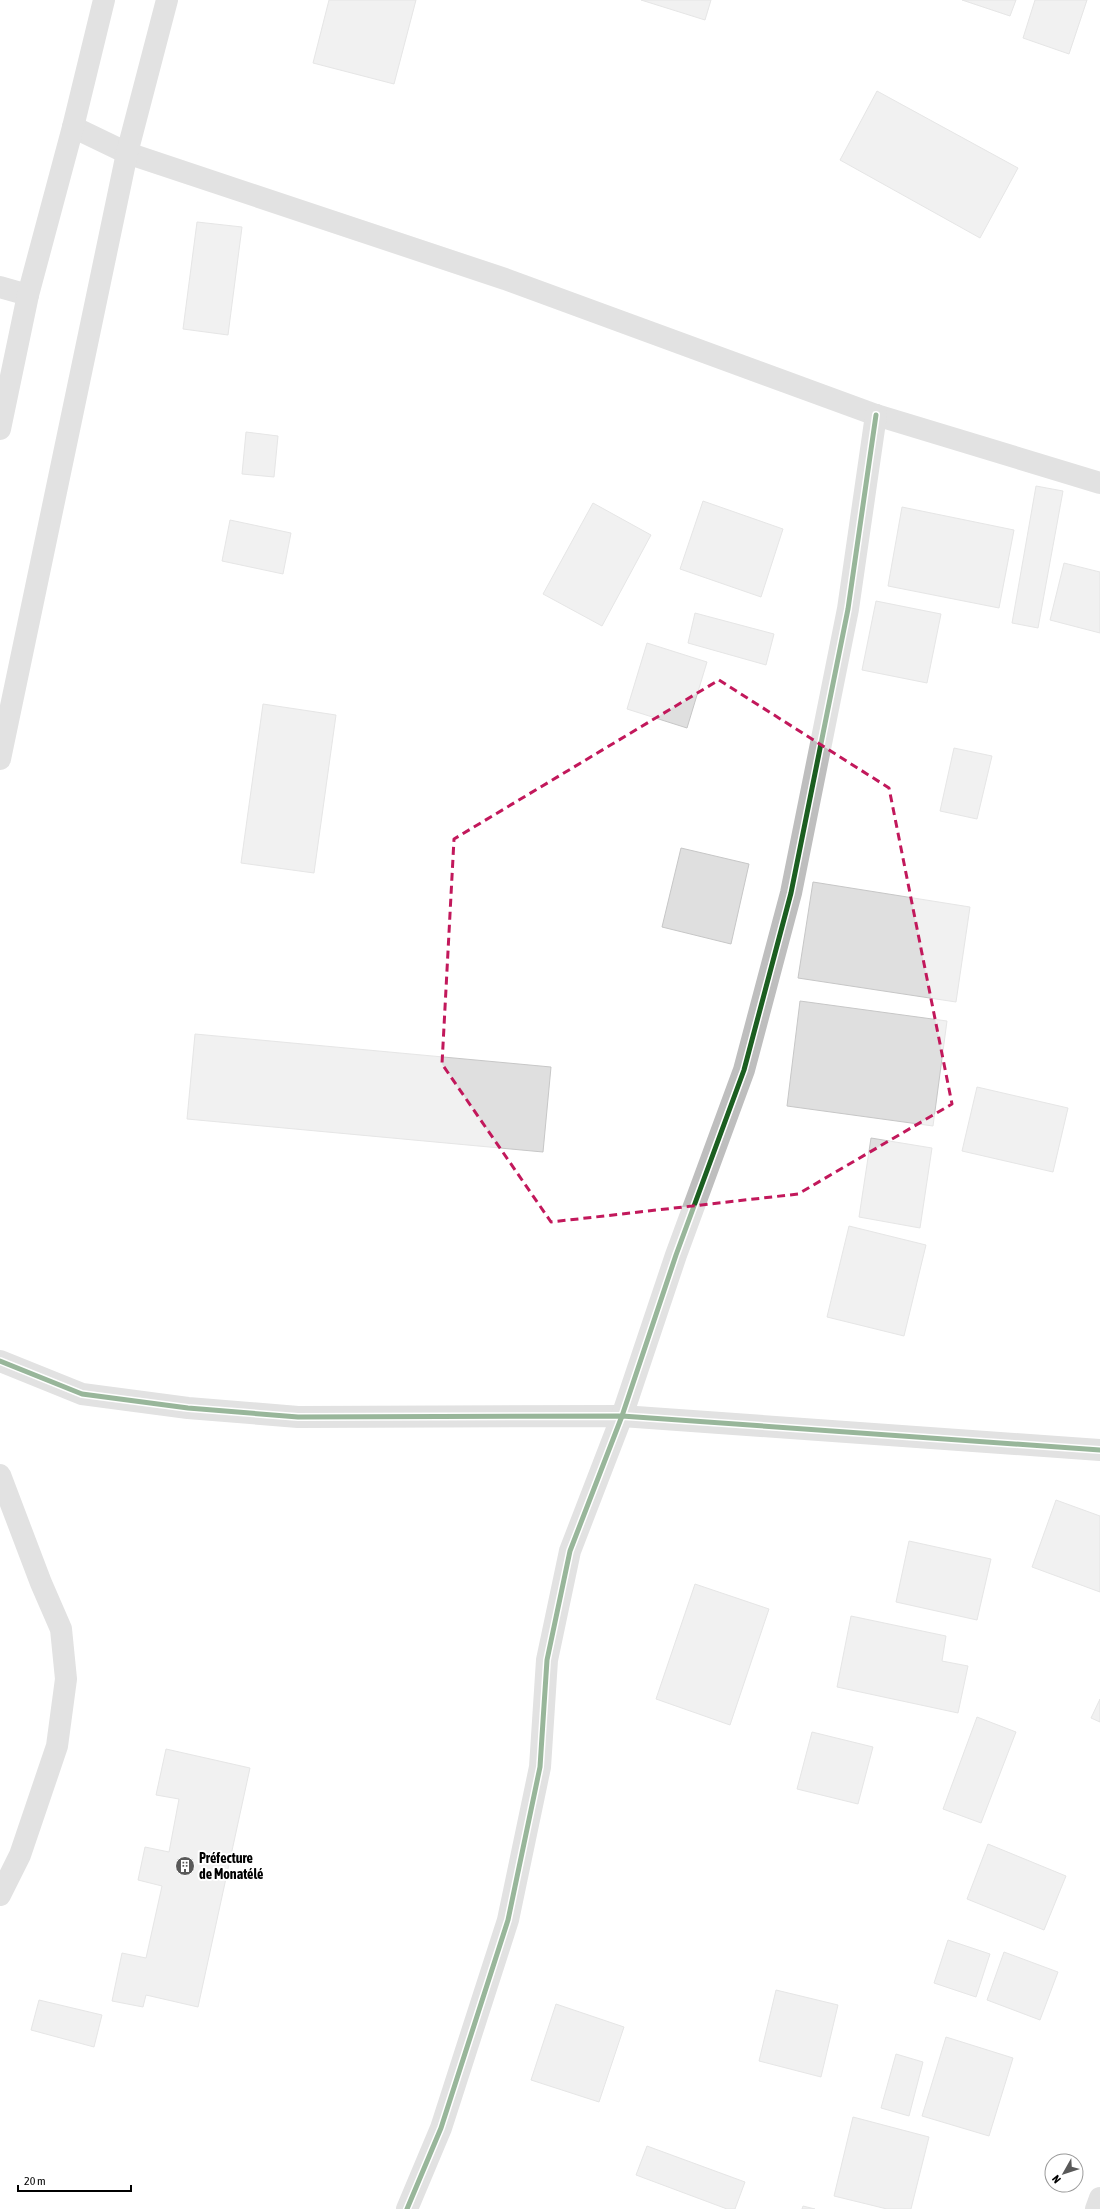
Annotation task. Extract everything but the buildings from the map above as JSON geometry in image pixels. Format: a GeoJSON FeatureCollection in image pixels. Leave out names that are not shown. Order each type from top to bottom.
{"type":"FeatureCollection","features":[{"type":"Feature","properties":{"kind":"street"},"geometry":{"type":"LineString","coordinates":[[0,429],[28,295],[73,127],[104,0]]}},
{"type":"Feature","properties":{"kind":"street"},"geometry":{"type":"LineString","coordinates":[[0,759],[126,153],[167,0]]}},
{"type":"Feature","properties":{"kind":"street"},"geometry":{"type":"LineString","coordinates":[[73,127],[126,153],[505,280],[876,415],[1100,483]]}},
{"type":"Feature","properties":{"kind":"street"},"geometry":{"type":"LineString","coordinates":[[0,287],[28,295]]}},
{"type":"Feature","properties":{"kind":"street"},"geometry":{"type":"LineString","coordinates":[[407,2209],[442,2128],[508,1920],[540,1767],[547,1660],[570,1551],[622,1416],[676,1256],[744,1070],[791,893],[848,609],[876,415]]}},
{"type":"Feature","properties":{"kind":"street"},"geometry":{"type":"LineString","coordinates":[[0,1361],[82,1394],[188,1408],[298,1416],[622,1416],[1100,1450]]}},
{"type":"Feature","properties":{"kind":"street"},"geometry":{"type":"LineString","coordinates":[[0,1475],[41,1583],[61,1629],[66,1679],[57,1746],[20,1855],[0,1895]]}},
{"type":"Feature","properties":{"kind":"street"},"geometry":{"type":"LineString","coordinates":[[1096,2209],[1100,2198]]}},
{"type":"Feature","properties":{"kind":"highlighted area"},"geometry":{"type":"Polygon","coordinates":[[[719,680],[889,788],[952,1104],[798,1194],[551,1222],[442,1064],[454,839],[719,680]]]}},
{"type":"Feature","properties":{"kind":"cycle path"},"geometry":{"type":"LineString","coordinates":[[407,2209],[441,2128],[508,1920],[540,1767],[547,1660],[570,1551],[622,1416],[676,1255],[744,1070],[791,893],[848,609],[876,415]]}},
{"type":"Feature","properties":{"kind":"cycle path"},"geometry":{"type":"LineString","coordinates":[[0,1361],[82,1394],[188,1408],[298,1417],[622,1416],[1100,1450]]}},
{"type":"Feature","properties":{"kind":"place","name":"Préfecture de Monatélé"},"geometry":{"type":"Point","coordinates":[185,1866]}}]}
